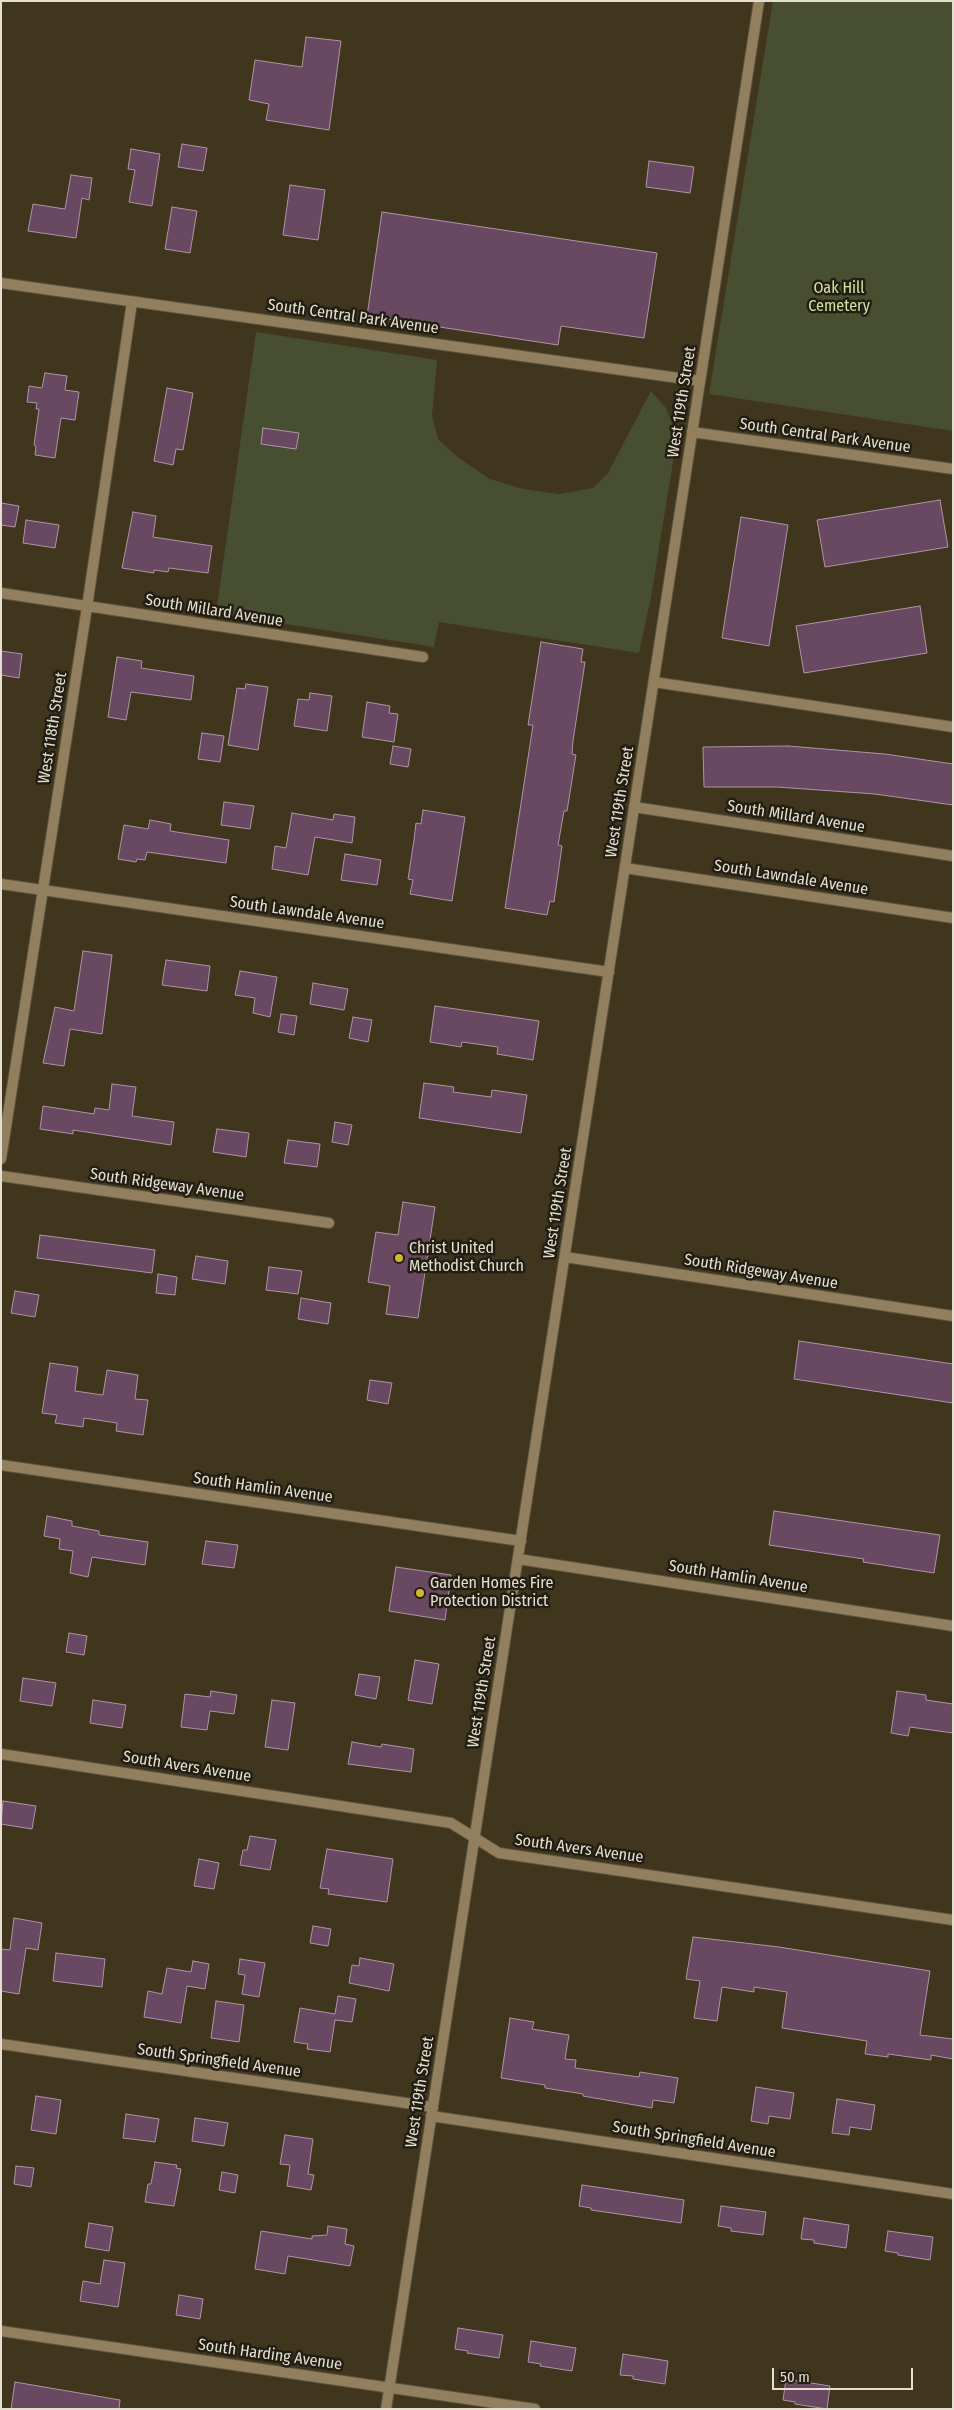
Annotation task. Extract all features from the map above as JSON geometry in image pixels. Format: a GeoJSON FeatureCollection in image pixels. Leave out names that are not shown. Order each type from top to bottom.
{"type":"FeatureCollection","features":[{"type":"Feature","properties":{"kind":"street","name":"West 119th Street"},"geometry":{"type":"LineString","coordinates":[[386,2409],[759,1]]}},
{"type":"Feature","properties":{"kind":"street","name":"South Central Park Avenue"},"geometry":{"type":"LineString","coordinates":[[1,283],[700,381]]}},
{"type":"Feature","properties":{"kind":"street","name":"West 118th Street"},"geometry":{"type":"LineString","coordinates":[[1,1159],[87,607],[132,302]]}},
{"type":"Feature","properties":{"kind":"street","name":"South Central Park Avenue"},"geometry":{"type":"LineString","coordinates":[[692,432],[953,469]]}},
{"type":"Feature","properties":{"kind":"street","name":"South Millard Avenue"},"geometry":{"type":"LineString","coordinates":[[1,593],[422,657]]}},
{"type":"Feature","properties":{"kind":"street"},"geometry":{"type":"LineString","coordinates":[[654,682],[953,727]]}},
{"type":"Feature","properties":{"kind":"street","name":"South Millard Avenue"},"geometry":{"type":"LineString","coordinates":[[634,807],[953,856]]}},
{"type":"Feature","properties":{"kind":"street","name":"South Lawndale Avenue"},"geometry":{"type":"LineString","coordinates":[[625,868],[953,918]]}},
{"type":"Feature","properties":{"kind":"street","name":"South Lawndale Avenue"},"geometry":{"type":"LineString","coordinates":[[1,884],[608,972]]}},
{"type":"Feature","properties":{"kind":"street","name":"South Ridgeway Avenue"},"geometry":{"type":"LineString","coordinates":[[1,1176],[330,1223]]}},
{"type":"Feature","properties":{"kind":"street","name":"South Ridgeway Avenue"},"geometry":{"type":"LineString","coordinates":[[565,1258],[953,1316]]}},
{"type":"Feature","properties":{"kind":"street","name":"South Hamlin Avenue"},"geometry":{"type":"LineString","coordinates":[[1,1466],[521,1541]]}},
{"type":"Feature","properties":{"kind":"street","name":"South Hamlin Avenue"},"geometry":{"type":"LineString","coordinates":[[518,1559],[953,1626]]}},
{"type":"Feature","properties":{"kind":"street","name":"South Avers Avenue"},"geometry":{"type":"LineString","coordinates":[[1,1754],[451,1822],[499,1853],[953,1920]]}},
{"type":"Feature","properties":{"kind":"street","name":"South Springfield Avenue"},"geometry":{"type":"LineString","coordinates":[[1,2044],[953,2194]]}},
{"type":"Feature","properties":{"kind":"street","name":"South Harding Avenue"},"geometry":{"type":"LineString","coordinates":[[1,2331],[535,2409]]}},
{"type":"Feature","properties":{"kind":"green space","name":"Oak Hill Cemetery"},"geometry":{"type":"Polygon","coordinates":[[[773,1],[953,1],[953,431],[709,394],[773,1]]]}},
{"type":"Feature","properties":{"kind":"green space"},"geometry":{"type":"Polygon","coordinates":[[[256,332],[437,360],[432,416],[438,439],[456,456],[490,479],[523,489],[559,494],[593,488],[608,473],[651,391],[666,408],[674,429],[674,456],[651,597],[639,653],[439,622],[434,647],[216,613],[256,332]]]}},
{"type":"Feature","properties":{"kind":"building"},"geometry":{"type":"Polygon","coordinates":[[[306,37],[341,41],[329,130],[266,120],[269,104],[249,100],[255,60],[302,67],[306,37]]]}},
{"type":"Feature","properties":{"kind":"building"},"geometry":{"type":"Polygon","coordinates":[[[182,144],[207,148],[203,171],[178,167],[182,144]]]}},
{"type":"Feature","properties":{"kind":"building"},"geometry":{"type":"Polygon","coordinates":[[[131,149],[160,154],[152,206],[129,202],[135,170],[128,169],[131,149]]]}},
{"type":"Feature","properties":{"kind":"building"},"geometry":{"type":"Polygon","coordinates":[[[649,161],[694,167],[690,193],[646,187],[649,161]]]}},
{"type":"Feature","properties":{"kind":"building"},"geometry":{"type":"Polygon","coordinates":[[[71,175],[92,178],[89,200],[82,198],[76,238],[28,231],[33,204],[65,209],[71,175]]]}},
{"type":"Feature","properties":{"kind":"building"},"geometry":{"type":"Polygon","coordinates":[[[290,185],[325,190],[318,240],[283,235],[290,185]]]}},
{"type":"Feature","properties":{"kind":"building"},"geometry":{"type":"Polygon","coordinates":[[[172,207],[197,211],[190,253],[165,249],[172,207]]]}},
{"type":"Feature","properties":{"kind":"building"},"geometry":{"type":"Polygon","coordinates":[[[382,212],[657,253],[644,338],[561,326],[558,345],[367,316],[382,212]]]}},
{"type":"Feature","properties":{"kind":"building"},"geometry":{"type":"Polygon","coordinates":[[[45,373],[67,376],[65,390],[79,392],[75,420],[61,418],[55,458],[35,455],[36,446],[34,445],[39,409],[36,409],[37,403],[27,402],[29,386],[42,388],[45,373]]]}},
{"type":"Feature","properties":{"kind":"building"},"geometry":{"type":"Polygon","coordinates":[[[167,388],[193,393],[183,450],[176,449],[173,465],[154,461],[167,388]]]}},
{"type":"Feature","properties":{"kind":"building"},"geometry":{"type":"Polygon","coordinates":[[[263,428],[299,433],[296,449],[261,444],[263,428]]]}},
{"type":"Feature","properties":{"kind":"building"},"geometry":{"type":"Polygon","coordinates":[[[940,500],[948,547],[825,567],[817,520],[940,500]]]}},
{"type":"Feature","properties":{"kind":"building"},"geometry":{"type":"Polygon","coordinates":[[[1,503],[19,506],[15,527],[1,525],[1,503]]]}},
{"type":"Feature","properties":{"kind":"building"},"geometry":{"type":"Polygon","coordinates":[[[133,512],[156,516],[153,537],[212,546],[208,573],[169,568],[168,572],[154,570],[154,573],[122,568],[133,512]]]}},
{"type":"Feature","properties":{"kind":"building"},"geometry":{"type":"Polygon","coordinates":[[[741,517],[788,525],[769,646],[722,638],[741,517]]]}},
{"type":"Feature","properties":{"kind":"building"},"geometry":{"type":"Polygon","coordinates":[[[26,520],[59,525],[55,548],[23,543],[26,520]]]}},
{"type":"Feature","properties":{"kind":"building"},"geometry":{"type":"Polygon","coordinates":[[[920,606],[927,653],[804,673],[796,626],[920,606]]]}},
{"type":"Feature","properties":{"kind":"building"},"geometry":{"type":"Polygon","coordinates":[[[541,642],[583,649],[581,662],[585,662],[573,741],[572,754],[576,755],[567,811],[564,811],[558,845],[562,846],[554,902],[550,901],[547,915],[505,908],[533,725],[528,725],[541,642]]]}},
{"type":"Feature","properties":{"kind":"building"},"geometry":{"type":"Polygon","coordinates":[[[1,651],[22,654],[19,678],[1,675],[1,651]]]}},
{"type":"Feature","properties":{"kind":"building"},"geometry":{"type":"Polygon","coordinates":[[[117,657],[142,661],[141,668],[194,676],[191,700],[131,692],[126,720],[108,717],[117,657]]]}},
{"type":"Feature","properties":{"kind":"building"},"geometry":{"type":"Polygon","coordinates":[[[246,684],[268,687],[258,750],[228,745],[237,688],[245,689],[246,684]]]}},
{"type":"Feature","properties":{"kind":"building"},"geometry":{"type":"Polygon","coordinates":[[[310,693],[332,696],[327,731],[294,726],[298,699],[309,700],[310,693]]]}},
{"type":"Feature","properties":{"kind":"building"},"geometry":{"type":"Polygon","coordinates":[[[367,702],[390,706],[389,713],[398,714],[394,742],[362,737],[367,702]]]}},
{"type":"Feature","properties":{"kind":"building"},"geometry":{"type":"Polygon","coordinates":[[[202,733],[224,736],[220,762],[198,759],[202,733]]]}},
{"type":"Feature","properties":{"kind":"building"},"geometry":{"type":"Polygon","coordinates":[[[393,746],[411,749],[408,767],[390,764],[393,746]]]}},
{"type":"Feature","properties":{"kind":"building"},"geometry":{"type":"Polygon","coordinates":[[[788,746],[885,754],[953,764],[953,805],[875,794],[777,787],[704,787],[703,747],[788,746]]]}},
{"type":"Feature","properties":{"kind":"building"},"geometry":{"type":"Polygon","coordinates":[[[224,802],[254,806],[250,829],[221,825],[224,802]]]}},
{"type":"Feature","properties":{"kind":"building"},"geometry":{"type":"Polygon","coordinates":[[[423,810],[465,817],[452,901],[410,894],[413,880],[408,879],[416,823],[421,824],[423,810]]]}},
{"type":"Feature","properties":{"kind":"building"},"geometry":{"type":"Polygon","coordinates":[[[292,813],[333,820],[334,814],[355,817],[352,843],[315,837],[308,875],[272,869],[275,846],[286,848],[292,813]]]}},
{"type":"Feature","properties":{"kind":"building"},"geometry":{"type":"Polygon","coordinates":[[[150,820],[171,824],[170,831],[229,840],[226,863],[147,852],[145,860],[137,859],[136,862],[118,859],[124,825],[148,829],[150,820]]]}},
{"type":"Feature","properties":{"kind":"building"},"geometry":{"type":"Polygon","coordinates":[[[345,854],[381,860],[377,885],[341,880],[345,854]]]}},
{"type":"Feature","properties":{"kind":"building"},"geometry":{"type":"Polygon","coordinates":[[[83,951],[112,955],[102,1034],[70,1029],[64,1066],[43,1063],[55,1007],[74,1011],[83,951]]]}},
{"type":"Feature","properties":{"kind":"building"},"geometry":{"type":"Polygon","coordinates":[[[166,960],[210,966],[207,991],[162,985],[166,960]]]}},
{"type":"Feature","properties":{"kind":"building"},"geometry":{"type":"Polygon","coordinates":[[[240,971],[277,977],[270,1017],[253,1013],[255,998],[235,995],[240,971]]]}},
{"type":"Feature","properties":{"kind":"building"},"geometry":{"type":"Polygon","coordinates":[[[313,983],[348,989],[344,1010],[310,1004],[313,983]]]}},
{"type":"Feature","properties":{"kind":"building"},"geometry":{"type":"Polygon","coordinates":[[[435,1006],[539,1021],[533,1060],[497,1054],[498,1047],[462,1042],[461,1047],[430,1042],[435,1006]]]}},
{"type":"Feature","properties":{"kind":"building"},"geometry":{"type":"Polygon","coordinates":[[[281,1014],[297,1016],[294,1035],[278,1032],[281,1014]]]}},
{"type":"Feature","properties":{"kind":"building"},"geometry":{"type":"Polygon","coordinates":[[[353,1017],[372,1020],[368,1042],[349,1038],[353,1017]]]}},
{"type":"Feature","properties":{"kind":"building"},"geometry":{"type":"Polygon","coordinates":[[[424,1083],[454,1087],[453,1092],[491,1097],[492,1090],[527,1095],[521,1133],[419,1118],[424,1083]]]}},
{"type":"Feature","properties":{"kind":"building"},"geometry":{"type":"Polygon","coordinates":[[[112,1084],[136,1087],[132,1116],[174,1122],[171,1145],[73,1130],[73,1134],[40,1129],[43,1106],[94,1114],[95,1108],[109,1110],[112,1084]]]}},
{"type":"Feature","properties":{"kind":"building"},"geometry":{"type":"Polygon","coordinates":[[[335,1122],[352,1125],[348,1145],[332,1142],[335,1122]]]}},
{"type":"Feature","properties":{"kind":"building"},"geometry":{"type":"Polygon","coordinates":[[[217,1129],[249,1133],[246,1157],[213,1152],[217,1129]]]}},
{"type":"Feature","properties":{"kind":"building"},"geometry":{"type":"Polygon","coordinates":[[[288,1140],[320,1144],[317,1167],[284,1163],[288,1140]]]}},
{"type":"Feature","properties":{"kind":"building","name":"Christ United Methodist Church"},"geometry":{"type":"Polygon","coordinates":[[[403,1202],[435,1207],[418,1318],[386,1314],[390,1286],[368,1282],[376,1232],[398,1235],[403,1202]]]}},
{"type":"Feature","properties":{"kind":"building"},"geometry":{"type":"Polygon","coordinates":[[[40,1235],[155,1250],[152,1273],[37,1258],[40,1235]]]}},
{"type":"Feature","properties":{"kind":"building"},"geometry":{"type":"Polygon","coordinates":[[[196,1256],[228,1261],[225,1284],[192,1279],[196,1256]]]}},
{"type":"Feature","properties":{"kind":"building"},"geometry":{"type":"Polygon","coordinates":[[[269,1267],[302,1271],[298,1294],[266,1290],[269,1267]]]}},
{"type":"Feature","properties":{"kind":"building"},"geometry":{"type":"Polygon","coordinates":[[[158,1274],[177,1277],[175,1295],[156,1293],[158,1274]]]}},
{"type":"Feature","properties":{"kind":"building"},"geometry":{"type":"Polygon","coordinates":[[[15,1291],[39,1295],[35,1317],[11,1313],[15,1291]]]}},
{"type":"Feature","properties":{"kind":"building"},"geometry":{"type":"Polygon","coordinates":[[[301,1298],[331,1303],[328,1324],[298,1319],[301,1298]]]}},
{"type":"Feature","properties":{"kind":"building"},"geometry":{"type":"Polygon","coordinates":[[[799,1341],[953,1364],[953,1403],[794,1379],[799,1341]]]}},
{"type":"Feature","properties":{"kind":"building"},"geometry":{"type":"Polygon","coordinates":[[[50,1363],[78,1367],[75,1391],[103,1395],[107,1370],[138,1375],[135,1399],[148,1400],[143,1435],[116,1431],[117,1423],[84,1418],[83,1427],[55,1423],[57,1415],[42,1413],[50,1363]]]}},
{"type":"Feature","properties":{"kind":"building"},"geometry":{"type":"Polygon","coordinates":[[[370,1380],[392,1383],[388,1404],[367,1400],[370,1380]]]}},
{"type":"Feature","properties":{"kind":"building"},"geometry":{"type":"Polygon","coordinates":[[[774,1511],[940,1535],[934,1573],[863,1562],[864,1559],[769,1545],[774,1511]]]}},
{"type":"Feature","properties":{"kind":"building"},"geometry":{"type":"Polygon","coordinates":[[[47,1516],[72,1521],[72,1526],[99,1531],[99,1535],[148,1542],[145,1565],[92,1557],[88,1577],[70,1573],[73,1551],[59,1549],[60,1539],[44,1536],[47,1516]]]}},
{"type":"Feature","properties":{"kind":"building"},"geometry":{"type":"Polygon","coordinates":[[[206,1541],[238,1545],[234,1568],[202,1564],[206,1541]]]}},
{"type":"Feature","properties":{"kind":"building","name":"Garden Homes Fire Protection District"},"geometry":{"type":"Polygon","coordinates":[[[396,1567],[451,1575],[445,1620],[389,1611],[396,1567]]]}},
{"type":"Feature","properties":{"kind":"building"},"geometry":{"type":"Polygon","coordinates":[[[69,1633],[87,1636],[84,1655],[66,1652],[69,1633]]]}},
{"type":"Feature","properties":{"kind":"building"},"geometry":{"type":"Polygon","coordinates":[[[415,1660],[439,1664],[432,1704],[408,1700],[415,1660]]]}},
{"type":"Feature","properties":{"kind":"building"},"geometry":{"type":"Polygon","coordinates":[[[359,1674],[380,1677],[376,1699],[355,1695],[359,1674]]]}},
{"type":"Feature","properties":{"kind":"building"},"geometry":{"type":"Polygon","coordinates":[[[23,1678],[56,1683],[52,1706],[20,1701],[23,1678]]]}},
{"type":"Feature","properties":{"kind":"building"},"geometry":{"type":"Polygon","coordinates":[[[211,1691],[237,1695],[234,1714],[210,1711],[207,1730],[181,1727],[185,1694],[210,1697],[211,1691]]]}},
{"type":"Feature","properties":{"kind":"building"},"geometry":{"type":"Polygon","coordinates":[[[897,1691],[926,1695],[926,1700],[953,1704],[953,1733],[910,1727],[908,1736],[891,1733],[897,1691]]]}},
{"type":"Feature","properties":{"kind":"building"},"geometry":{"type":"Polygon","coordinates":[[[93,1700],[126,1705],[122,1728],[90,1723],[93,1700]]]}},
{"type":"Feature","properties":{"kind":"building"},"geometry":{"type":"Polygon","coordinates":[[[272,1700],[295,1703],[288,1750],[265,1747],[272,1700]]]}},
{"type":"Feature","properties":{"kind":"building"},"geometry":{"type":"Polygon","coordinates":[[[352,1742],[381,1747],[382,1744],[414,1749],[411,1772],[348,1764],[352,1742]]]}},
{"type":"Feature","properties":{"kind":"building"},"geometry":{"type":"Polygon","coordinates":[[[3,1801],[36,1806],[32,1829],[1,1824],[3,1801]]]}},
{"type":"Feature","properties":{"kind":"building"},"geometry":{"type":"Polygon","coordinates":[[[250,1836],[276,1840],[270,1870],[240,1865],[243,1850],[247,1850],[250,1836]]]}},
{"type":"Feature","properties":{"kind":"building"},"geometry":{"type":"Polygon","coordinates":[[[327,1849],[393,1859],[387,1902],[328,1894],[329,1889],[320,1888],[327,1849]]]}},
{"type":"Feature","properties":{"kind":"building"},"geometry":{"type":"Polygon","coordinates":[[[199,1859],[219,1863],[214,1889],[194,1886],[199,1859]]]}},
{"type":"Feature","properties":{"kind":"building"},"geometry":{"type":"Polygon","coordinates":[[[14,1918],[42,1923],[38,1950],[26,1948],[19,1994],[1,1991],[1,1949],[10,1950],[14,1918]]]}},
{"type":"Feature","properties":{"kind":"building"},"geometry":{"type":"Polygon","coordinates":[[[313,1926],[331,1929],[328,1946],[310,1943],[313,1926]]]}},
{"type":"Feature","properties":{"kind":"building"},"geometry":{"type":"Polygon","coordinates":[[[693,1937],[779,1947],[930,1971],[920,2035],[953,2039],[953,2059],[931,2055],[931,2060],[888,2054],[888,2057],[865,2054],[867,2041],[782,2028],[787,1992],[754,1987],[754,1992],[722,1987],[717,2021],[694,2018],[700,1981],[686,1979],[693,1937]]]}},
{"type":"Feature","properties":{"kind":"building"},"geometry":{"type":"Polygon","coordinates":[[[56,1953],[105,1959],[102,1987],[53,1981],[56,1953]]]}},
{"type":"Feature","properties":{"kind":"building"},"geometry":{"type":"Polygon","coordinates":[[[360,1958],[394,1964],[389,1991],[349,1983],[352,1965],[359,1966],[360,1958]]]}},
{"type":"Feature","properties":{"kind":"building"},"geometry":{"type":"Polygon","coordinates":[[[240,1959],[265,1963],[259,1997],[242,1994],[245,1975],[238,1974],[240,1959]]]}},
{"type":"Feature","properties":{"kind":"building"},"geometry":{"type":"Polygon","coordinates":[[[193,1961],[209,1964],[205,1989],[187,1986],[181,2023],[144,2017],[148,1991],[162,1994],[167,1968],[191,1972],[193,1961]]]}},
{"type":"Feature","properties":{"kind":"building"},"geometry":{"type":"Polygon","coordinates":[[[338,1996],[356,1999],[352,2022],[335,2020],[330,2052],[307,2049],[308,2044],[294,2042],[300,2008],[335,2014],[338,1996]]]}},
{"type":"Feature","properties":{"kind":"building"},"geometry":{"type":"Polygon","coordinates":[[[216,2001],[244,2005],[239,2042],[211,2038],[216,2001]]]}},
{"type":"Feature","properties":{"kind":"building"},"geometry":{"type":"Polygon","coordinates":[[[510,2018],[534,2022],[532,2029],[569,2035],[565,2059],[576,2060],[575,2068],[639,2077],[640,2072],[678,2078],[674,2103],[653,2100],[652,2108],[545,2088],[545,2085],[501,2078],[510,2018]]]}},
{"type":"Feature","properties":{"kind":"building"},"geometry":{"type":"Polygon","coordinates":[[[756,2087],[794,2093],[790,2119],[769,2116],[768,2124],[751,2121],[756,2087]]]}},
{"type":"Feature","properties":{"kind":"building"},"geometry":{"type":"Polygon","coordinates":[[[36,2096],[61,2100],[56,2134],[31,2130],[36,2096]]]}},
{"type":"Feature","properties":{"kind":"building"},"geometry":{"type":"Polygon","coordinates":[[[837,2099],[875,2105],[871,2130],[850,2127],[849,2135],[832,2133],[837,2099]]]}},
{"type":"Feature","properties":{"kind":"building"},"geometry":{"type":"Polygon","coordinates":[[[126,2114],[159,2119],[155,2142],[123,2138],[126,2114]]]}},
{"type":"Feature","properties":{"kind":"building"},"geometry":{"type":"Polygon","coordinates":[[[195,2118],[228,2123],[224,2146],[192,2141],[195,2118]]]}},
{"type":"Feature","properties":{"kind":"building"},"geometry":{"type":"Polygon","coordinates":[[[285,2135],[313,2139],[308,2174],[314,2175],[311,2190],[287,2186],[290,2165],[280,2164],[285,2135]]]}},
{"type":"Feature","properties":{"kind":"building"},"geometry":{"type":"Polygon","coordinates":[[[155,2162],[177,2165],[176,2168],[181,2169],[174,2206],[145,2202],[155,2162]]]}},
{"type":"Feature","properties":{"kind":"building"},"geometry":{"type":"Polygon","coordinates":[[[16,2166],[34,2168],[31,2187],[14,2184],[16,2166]]]}},
{"type":"Feature","properties":{"kind":"building"},"geometry":{"type":"Polygon","coordinates":[[[222,2172],[238,2175],[235,2193],[219,2190],[222,2172]]]}},
{"type":"Feature","properties":{"kind":"building"},"geometry":{"type":"Polygon","coordinates":[[[582,2185],[684,2200],[681,2223],[591,2210],[591,2208],[579,2206],[582,2185]]]}},
{"type":"Feature","properties":{"kind":"building"},"geometry":{"type":"Polygon","coordinates":[[[721,2206],[766,2212],[763,2235],[731,2231],[731,2228],[718,2226],[721,2206]]]}},
{"type":"Feature","properties":{"kind":"building"},"geometry":{"type":"Polygon","coordinates":[[[804,2218],[849,2225],[846,2248],[814,2243],[814,2240],[801,2239],[804,2218]]]}},
{"type":"Feature","properties":{"kind":"building"},"geometry":{"type":"Polygon","coordinates":[[[89,2223],[113,2227],[109,2251],[85,2247],[89,2223]]]}},
{"type":"Feature","properties":{"kind":"building"},"geometry":{"type":"Polygon","coordinates":[[[328,2226],[347,2229],[345,2244],[354,2246],[350,2266],[288,2256],[285,2274],[255,2269],[261,2231],[312,2239],[312,2236],[327,2235],[328,2226]]]}},
{"type":"Feature","properties":{"kind":"building"},"geometry":{"type":"Polygon","coordinates":[[[888,2231],[933,2237],[930,2260],[885,2251],[888,2231]]]}},
{"type":"Feature","properties":{"kind":"building"},"geometry":{"type":"Polygon","coordinates":[[[104,2260],[125,2263],[118,2307],[80,2301],[83,2281],[100,2284],[104,2260]]]}},
{"type":"Feature","properties":{"kind":"building"},"geometry":{"type":"Polygon","coordinates":[[[179,2295],[203,2299],[200,2319],[176,2315],[179,2295]]]}},
{"type":"Feature","properties":{"kind":"building"},"geometry":{"type":"Polygon","coordinates":[[[458,2328],[503,2335],[499,2358],[467,2353],[468,2351],[455,2349],[458,2328]]]}},
{"type":"Feature","properties":{"kind":"building"},"geometry":{"type":"Polygon","coordinates":[[[531,2341],[576,2348],[572,2371],[540,2366],[541,2364],[528,2362],[531,2341]]]}},
{"type":"Feature","properties":{"kind":"building"},"geometry":{"type":"Polygon","coordinates":[[[623,2354],[668,2361],[665,2384],[633,2379],[633,2376],[620,2375],[623,2354]]]}},
{"type":"Feature","properties":{"kind":"building"},"geometry":{"type":"Polygon","coordinates":[[[786,2379],[830,2386],[827,2409],[795,2404],[795,2402],[783,2400],[786,2379]]]}},
{"type":"Feature","properties":{"kind":"building"},"geometry":{"type":"Polygon","coordinates":[[[15,2382],[120,2400],[119,2409],[11,2409],[15,2382]]]}},
{"type":"Feature","properties":{"kind":"place","name":"Christ United Methodist Church"},"geometry":{"type":"Point","coordinates":[399,1258]}},
{"type":"Feature","properties":{"kind":"place","name":"Garden Homes Fire Protection District"},"geometry":{"type":"Point","coordinates":[420,1593]}}]}
